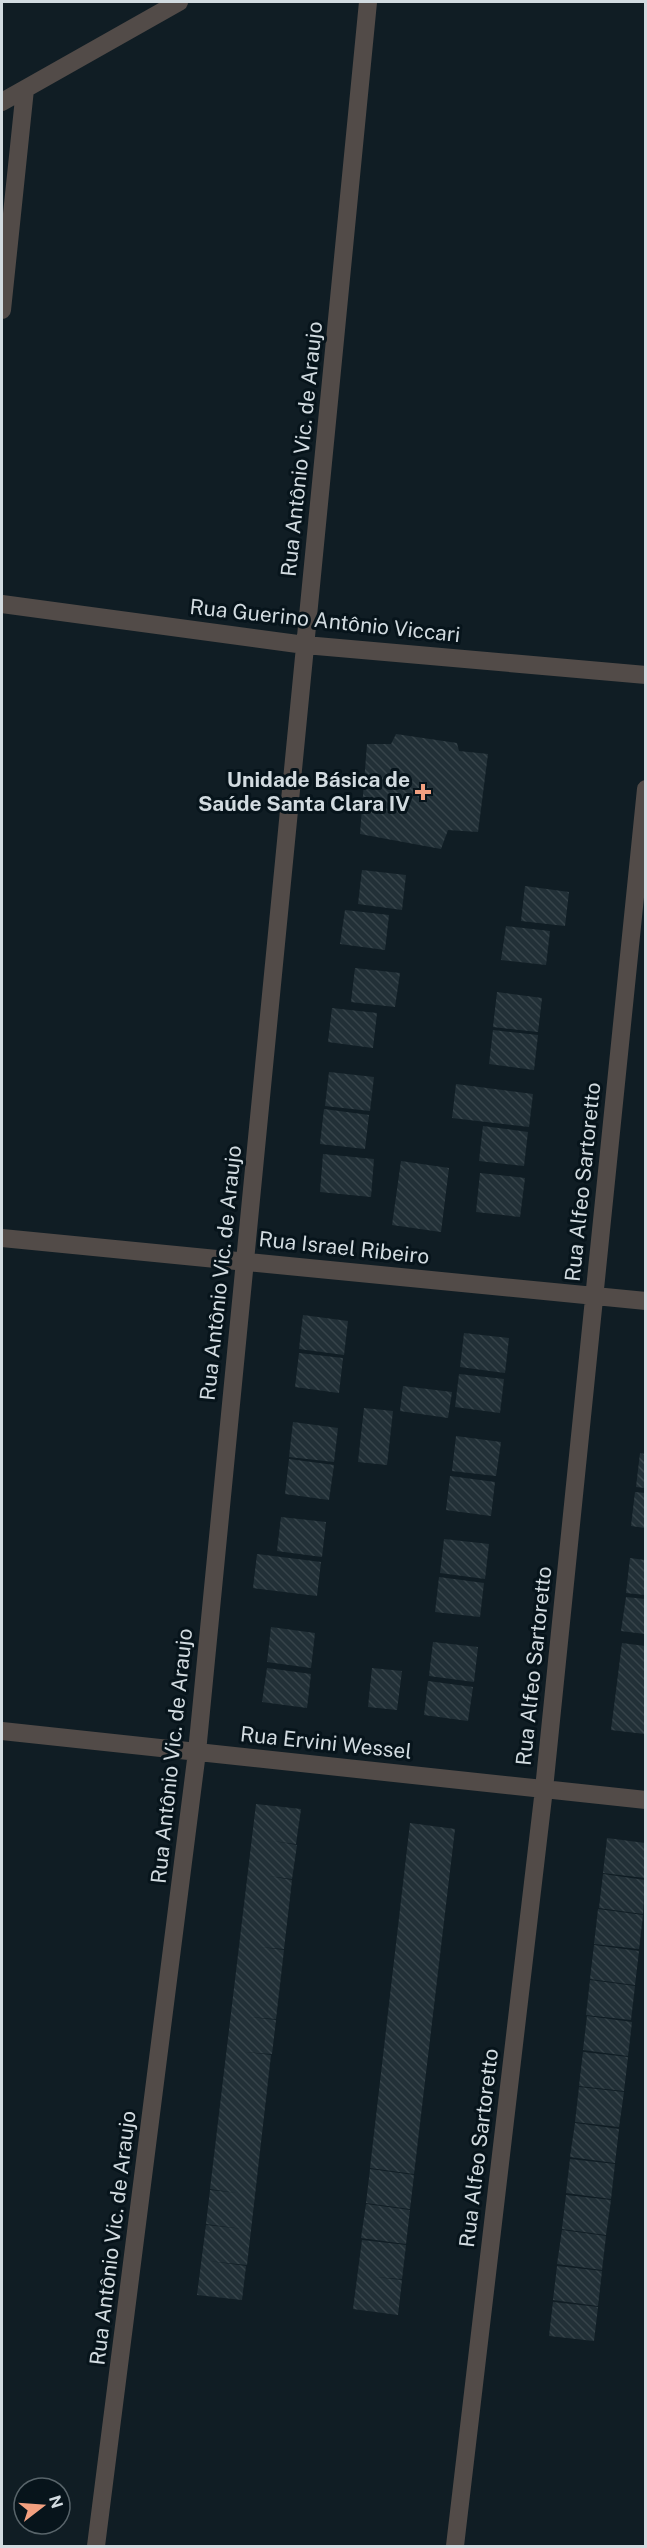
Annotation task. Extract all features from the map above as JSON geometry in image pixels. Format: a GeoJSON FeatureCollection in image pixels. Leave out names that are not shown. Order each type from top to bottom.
{"type":"FeatureCollection","features":[{"type":"Feature","properties":{"kind":"street"},"geometry":{"type":"LineString","coordinates":[[2,102],[179,2]]}},
{"type":"Feature","properties":{"kind":"street","name":"Rua Antônio Vic. de Araujo"},"geometry":{"type":"LineString","coordinates":[[96,2547],[197,1752],[368,2]]}},
{"type":"Feature","properties":{"kind":"street"},"geometry":{"type":"LineString","coordinates":[[2,310],[25,89]]}},
{"type":"Feature","properties":{"kind":"street","name":"Rua Guerino Antônio Viccari"},"geometry":{"type":"LineString","coordinates":[[2,604],[305,645],[645,675]]}},
{"type":"Feature","properties":{"kind":"street","name":"Rua Alfeo Sartoretto"},"geometry":{"type":"LineString","coordinates":[[455,2547],[544,1789],[645,789]]}},
{"type":"Feature","properties":{"kind":"street","name":"Rua Israel Ribeiro"},"geometry":{"type":"LineString","coordinates":[[2,1238],[645,1300]]}},
{"type":"Feature","properties":{"kind":"street","name":"Rua Ervini Wessel"},"geometry":{"type":"LineString","coordinates":[[2,1731],[645,1800]]}},
{"type":"Feature","properties":{"kind":"building","name":"Unidade Básica de Saúde Santa Clara IV"},"geometry":{"type":"Polygon","coordinates":[[[396,734],[457,743],[459,751],[488,754],[478,832],[448,830],[441,849],[360,834],[367,744],[391,744],[396,734]]]}},
{"type":"Feature","properties":{"kind":"building"},"geometry":{"type":"Polygon","coordinates":[[[362,870],[406,875],[402,910],[358,904],[362,870]]]}},
{"type":"Feature","properties":{"kind":"building"},"geometry":{"type":"Polygon","coordinates":[[[525,886],[569,892],[565,926],[521,921],[525,886]]]}},
{"type":"Feature","properties":{"kind":"building"},"geometry":{"type":"Polygon","coordinates":[[[345,910],[389,915],[385,950],[340,944],[345,910]]]}},
{"type":"Feature","properties":{"kind":"building"},"geometry":{"type":"Polygon","coordinates":[[[506,926],[550,931],[546,965],[501,960],[506,926]]]}},
{"type":"Feature","properties":{"kind":"building"},"geometry":{"type":"Polygon","coordinates":[[[355,968],[400,973],[395,1007],[351,1002],[355,968]]]}},
{"type":"Feature","properties":{"kind":"building"},"geometry":{"type":"Polygon","coordinates":[[[497,992],[542,998],[538,1032],[493,1027],[497,992]]]}},
{"type":"Feature","properties":{"kind":"building"},"geometry":{"type":"Polygon","coordinates":[[[332,1008],[377,1013],[373,1048],[328,1042],[332,1008]]]}},
{"type":"Feature","properties":{"kind":"building"},"geometry":{"type":"Polygon","coordinates":[[[493,1030],[538,1035],[534,1070],[489,1064],[493,1030]]]}},
{"type":"Feature","properties":{"kind":"building"},"geometry":{"type":"Polygon","coordinates":[[[329,1072],[374,1077],[370,1111],[325,1106],[329,1072]]]}},
{"type":"Feature","properties":{"kind":"building"},"geometry":{"type":"Polygon","coordinates":[[[456,1084],[533,1094],[529,1127],[452,1118],[456,1084]]]}},
{"type":"Feature","properties":{"kind":"building"},"geometry":{"type":"Polygon","coordinates":[[[324,1109],[369,1115],[365,1149],[320,1144],[324,1109]]]}},
{"type":"Feature","properties":{"kind":"building"},"geometry":{"type":"Polygon","coordinates":[[[483,1126],[528,1132],[524,1166],[479,1161],[483,1126]]]}},
{"type":"Feature","properties":{"kind":"building"},"geometry":{"type":"Polygon","coordinates":[[[323,1154],[374,1159],[371,1197],[320,1192],[323,1154]]]}},
{"type":"Feature","properties":{"kind":"building"},"geometry":{"type":"Polygon","coordinates":[[[401,1161],[449,1168],[441,1232],[392,1225],[401,1161]]]}},
{"type":"Feature","properties":{"kind":"building"},"geometry":{"type":"Polygon","coordinates":[[[480,1173],[525,1178],[520,1217],[476,1212],[480,1173]]]}},
{"type":"Feature","properties":{"kind":"building"},"geometry":{"type":"Polygon","coordinates":[[[303,1315],[348,1321],[344,1355],[299,1349],[303,1315]]]}},
{"type":"Feature","properties":{"kind":"building"},"geometry":{"type":"Polygon","coordinates":[[[464,1333],[509,1338],[505,1373],[460,1367],[464,1333]]]}},
{"type":"Feature","properties":{"kind":"building"},"geometry":{"type":"Polygon","coordinates":[[[299,1353],[343,1358],[339,1393],[295,1387],[299,1353]]]}},
{"type":"Feature","properties":{"kind":"building"},"geometry":{"type":"Polygon","coordinates":[[[459,1374],[504,1379],[500,1413],[455,1407],[459,1374]]]}},
{"type":"Feature","properties":{"kind":"building"},"geometry":{"type":"Polygon","coordinates":[[[403,1386],[452,1392],[448,1418],[400,1411],[403,1386]]]}},
{"type":"Feature","properties":{"kind":"building"},"geometry":{"type":"Polygon","coordinates":[[[364,1408],[393,1411],[387,1465],[358,1462],[364,1408]]]}},
{"type":"Feature","properties":{"kind":"building"},"geometry":{"type":"Polygon","coordinates":[[[293,1422],[338,1428],[334,1462],[289,1457],[293,1422]]]}},
{"type":"Feature","properties":{"kind":"building"},"geometry":{"type":"Polygon","coordinates":[[[456,1436],[501,1442],[496,1476],[452,1471],[456,1436]]]}},
{"type":"Feature","properties":{"kind":"building"},"geometry":{"type":"Polygon","coordinates":[[[640,1453],[645,1454],[645,1488],[636,1487],[640,1453]]]}},
{"type":"Feature","properties":{"kind":"building"},"geometry":{"type":"Polygon","coordinates":[[[289,1459],[334,1465],[329,1500],[285,1494],[289,1459]]]}},
{"type":"Feature","properties":{"kind":"building"},"geometry":{"type":"Polygon","coordinates":[[[450,1476],[495,1482],[491,1516],[446,1510],[450,1476]]]}},
{"type":"Feature","properties":{"kind":"building"},"geometry":{"type":"Polygon","coordinates":[[[635,1492],[645,1493],[645,1528],[631,1526],[635,1492]]]}},
{"type":"Feature","properties":{"kind":"building"},"geometry":{"type":"Polygon","coordinates":[[[281,1517],[326,1522],[322,1557],[277,1551],[281,1517]]]}},
{"type":"Feature","properties":{"kind":"building"},"geometry":{"type":"Polygon","coordinates":[[[444,1539],[489,1544],[485,1579],[440,1573],[444,1539]]]}},
{"type":"Feature","properties":{"kind":"building"},"geometry":{"type":"Polygon","coordinates":[[[257,1554],[321,1562],[317,1596],[253,1588],[257,1554]]]}},
{"type":"Feature","properties":{"kind":"building"},"geometry":{"type":"Polygon","coordinates":[[[630,1558],[645,1560],[645,1595],[626,1593],[630,1558]]]}},
{"type":"Feature","properties":{"kind":"building"},"geometry":{"type":"Polygon","coordinates":[[[439,1577],[484,1583],[480,1617],[435,1612],[439,1577]]]}},
{"type":"Feature","properties":{"kind":"building"},"geometry":{"type":"Polygon","coordinates":[[[626,1597],[645,1599],[645,1634],[621,1631],[626,1597]]]}},
{"type":"Feature","properties":{"kind":"building"},"geometry":{"type":"Polygon","coordinates":[[[271,1627],[315,1633],[311,1668],[267,1662],[271,1627]]]}},
{"type":"Feature","properties":{"kind":"building"},"geometry":{"type":"Polygon","coordinates":[[[433,1642],[478,1647],[474,1682],[429,1676],[433,1642]]]}},
{"type":"Feature","properties":{"kind":"building"},"geometry":{"type":"Polygon","coordinates":[[[622,1643],[645,1646],[645,1734],[611,1730],[622,1643]]]}},
{"type":"Feature","properties":{"kind":"building"},"geometry":{"type":"Polygon","coordinates":[[[267,1668],[311,1674],[307,1708],[262,1702],[267,1668]]]}},
{"type":"Feature","properties":{"kind":"building"},"geometry":{"type":"Polygon","coordinates":[[[372,1668],[402,1671],[397,1710],[368,1707],[372,1668]]]}},
{"type":"Feature","properties":{"kind":"building"},"geometry":{"type":"Polygon","coordinates":[[[428,1681],[473,1687],[468,1721],[424,1715],[428,1681]]]}},
{"type":"Feature","properties":{"kind":"building"},"geometry":{"type":"Polygon","coordinates":[[[256,1804],[301,1809],[296,1844],[273,1841],[297,1845],[292,1879],[269,1876],[292,1880],[284,1949],[260,1947],[284,1950],[276,2019],[249,2017],[276,2020],[272,2054],[245,2052],[271,2055],[247,2265],[209,2261],[246,2266],[242,2300],[197,2295],[206,2225],[243,2229],[206,2224],[210,2190],[237,2193],[210,2189],[256,1804]]]}},
{"type":"Feature","properties":{"kind":"building"},"geometry":{"type":"Polygon","coordinates":[[[410,1823],[455,1829],[414,2174],[370,2168],[410,1823]]]}},
{"type":"Feature","properties":{"kind":"building"},"geometry":{"type":"Polygon","coordinates":[[[607,1838],[645,1843],[645,1878],[603,1873],[607,1838]]]}},
{"type":"Feature","properties":{"kind":"building"},"geometry":{"type":"Polygon","coordinates":[[[603,1874],[645,1880],[643,1914],[599,1908],[603,1874]]]}},
{"type":"Feature","properties":{"kind":"building"},"geometry":{"type":"Polygon","coordinates":[[[598,1909],[643,1915],[639,1949],[594,1944],[598,1909]]]}},
{"type":"Feature","properties":{"kind":"building"},"geometry":{"type":"Polygon","coordinates":[[[594,1945],[639,1951],[635,1985],[590,1979],[594,1945]]]}},
{"type":"Feature","properties":{"kind":"building"},"geometry":{"type":"Polygon","coordinates":[[[590,1980],[635,1986],[631,2020],[586,2015],[590,1980]]]}},
{"type":"Feature","properties":{"kind":"building"},"geometry":{"type":"Polygon","coordinates":[[[587,2016],[632,2022],[628,2056],[583,2050],[587,2016]]]}},
{"type":"Feature","properties":{"kind":"building"},"geometry":{"type":"Polygon","coordinates":[[[583,2052],[628,2057],[624,2091],[579,2086],[583,2052]]]}},
{"type":"Feature","properties":{"kind":"building"},"geometry":{"type":"Polygon","coordinates":[[[579,2087],[624,2092],[619,2127],[575,2122],[579,2087]]]}},
{"type":"Feature","properties":{"kind":"building"},"geometry":{"type":"Polygon","coordinates":[[[575,2123],[619,2129],[615,2163],[570,2157],[575,2123]]]}},
{"type":"Feature","properties":{"kind":"building"},"geometry":{"type":"Polygon","coordinates":[[[570,2159],[615,2164],[611,2199],[566,2193],[570,2159]]]}},
{"type":"Feature","properties":{"kind":"building"},"geometry":{"type":"Polygon","coordinates":[[[370,2169],[414,2175],[410,2209],[366,2203],[370,2169]]]}},
{"type":"Feature","properties":{"kind":"building"},"geometry":{"type":"Polygon","coordinates":[[[566,2195],[611,2200],[606,2235],[562,2229],[566,2195]]]}},
{"type":"Feature","properties":{"kind":"building"},"geometry":{"type":"Polygon","coordinates":[[[366,2204],[410,2210],[406,2244],[361,2238],[366,2204]]]}},
{"type":"Feature","properties":{"kind":"building"},"geometry":{"type":"Polygon","coordinates":[[[562,2230],[606,2236],[602,2270],[557,2264],[562,2230]]]}},
{"type":"Feature","properties":{"kind":"building"},"geometry":{"type":"Polygon","coordinates":[[[362,2240],[406,2245],[402,2279],[375,2277],[402,2280],[398,2315],[353,2309],[362,2240]]]}},
{"type":"Feature","properties":{"kind":"building"},"geometry":{"type":"Polygon","coordinates":[[[557,2266],[602,2271],[598,2306],[553,2300],[557,2266]]]}},
{"type":"Feature","properties":{"kind":"building"},"geometry":{"type":"Polygon","coordinates":[[[553,2302],[598,2307],[594,2341],[549,2336],[553,2302]]]}},
{"type":"Feature","properties":{"kind":"place","name":"Unidade Básica de Saúde Santa Clara IV"},"geometry":{"type":"Point","coordinates":[423,792]}}]}
